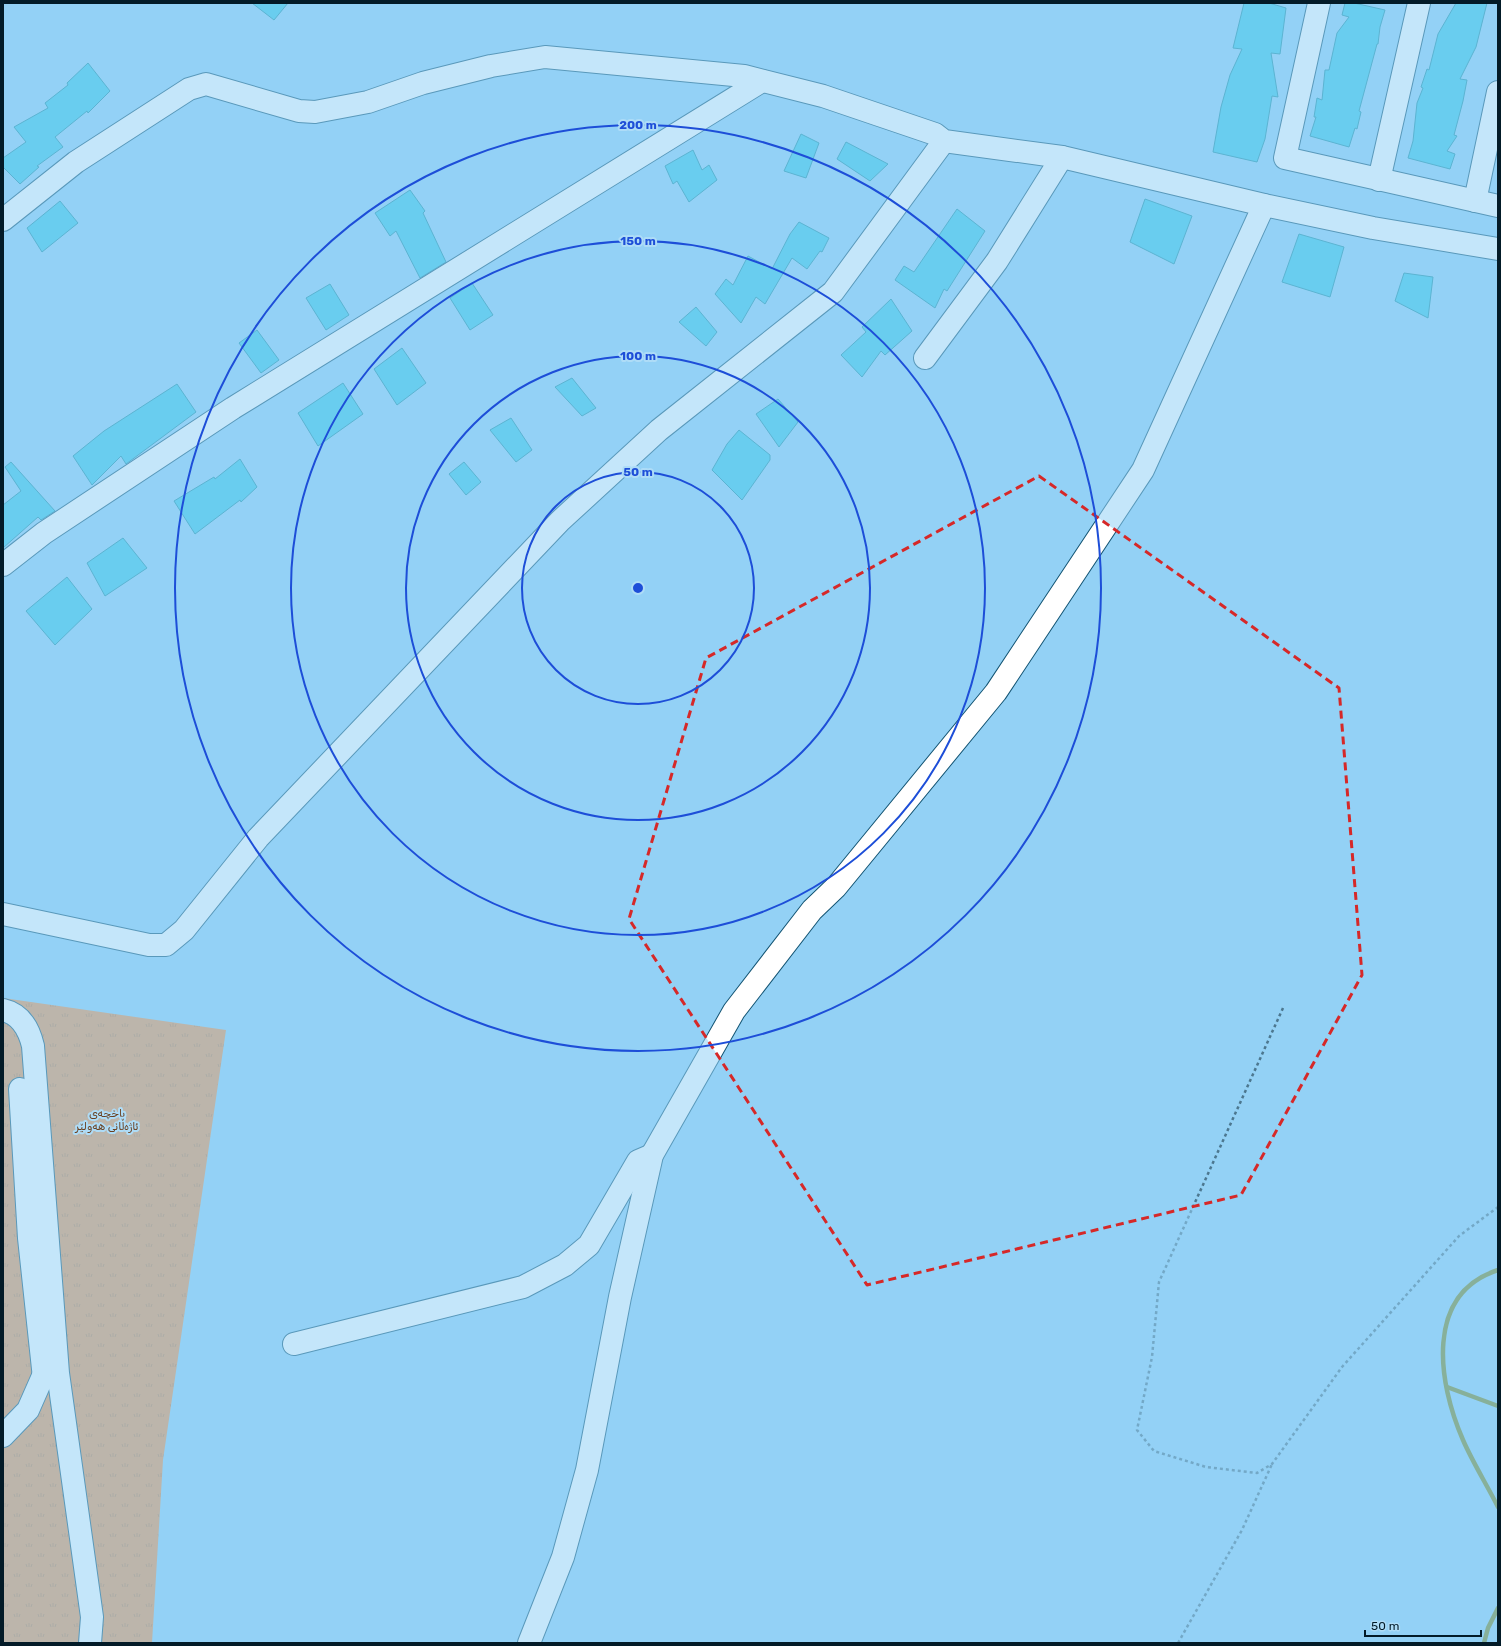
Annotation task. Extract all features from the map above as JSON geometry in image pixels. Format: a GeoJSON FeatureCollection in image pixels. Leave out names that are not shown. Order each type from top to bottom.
{"type":"FeatureCollection","features":[{"type":"Feature","properties":{"kind":"street"},"geometry":{"type":"LineString","coordinates":[[1319,3],[1285,158],[1498,206]]}},
{"type":"Feature","properties":{"kind":"street"},"geometry":{"type":"LineString","coordinates":[[1380,180],[1419,3]]}},
{"type":"Feature","properties":{"kind":"street"},"geometry":{"type":"LineString","coordinates":[[3,220],[83,157],[189,89],[206,84],[299,111],[315,112],[368,102],[423,83],[491,66],[545,57],[744,76],[831,99],[934,134],[944,140],[1062,157],[1264,205],[1373,228],[1498,249]]}},
{"type":"Feature","properties":{"kind":"street"},"geometry":{"type":"LineString","coordinates":[[3,565],[44,533],[233,408],[762,81]]}},
{"type":"Feature","properties":{"kind":"street"},"geometry":{"type":"LineString","coordinates":[[1475,201],[1498,92]]}},
{"type":"Feature","properties":{"kind":"street"},"geometry":{"type":"LineString","coordinates":[[3,914],[149,945],[166,945],[184,930],[258,838],[560,521],[659,430],[833,292],[944,140]]}},
{"type":"Feature","properties":{"kind":"street"},"geometry":{"type":"LineString","coordinates":[[925,358],[997,261],[1062,157]]}},
{"type":"Feature","properties":{"kind":"street"},"geometry":{"type":"LineString","coordinates":[[529,1643],[563,1557],[587,1470],[620,1297],[652,1155],[734,1011],[812,910],[836,887],[996,692],[1142,470],[1264,205]]}},
{"type":"Feature","properties":{"kind":"street"},"geometry":{"type":"LineString","coordinates":[[3,1010],[14,1015],[27,1027],[32,1046],[51,1374],[77,1588]]}},
{"type":"Feature","properties":{"kind":"street"},"geometry":{"type":"LineString","coordinates":[[20,1089],[29,1238],[92,1617],[90,1643]]}},
{"type":"Feature","properties":{"kind":"street"},"geometry":{"type":"LineString","coordinates":[[294,1344],[523,1287],[565,1265],[589,1245],[638,1161],[652,1155]]}},
{"type":"Feature","properties":{"kind":"street"},"geometry":{"type":"LineString","coordinates":[[3,1436],[28,1410],[51,1374]]}},
{"type":"Feature","properties":{"kind":"path"},"geometry":{"type":"LineString","coordinates":[[1272,1464],[1257,1473],[1206,1467],[1154,1451],[1137,1430],[1152,1357],[1159,1282],[1283,1008]]}},
{"type":"Feature","properties":{"kind":"path"},"geometry":{"type":"LineString","coordinates":[[1178,1643],[1242,1530],[1272,1464],[1342,1367],[1459,1236],[1498,1208]]}},
{"type":"Feature","properties":{"kind":"highlighted area"},"geometry":{"type":"Polygon","coordinates":[[[1039,476],[1339,688],[1362,975],[1241,1195],[867,1285],[629,919],[706,658],[1039,476]]]}},
{"type":"Feature","properties":{"kind":"green space","name":"باخچەی ئاژەڵانی هەولێر"},"geometry":{"type":"Polygon","coordinates":[[[3,998],[226,1030],[163,1460],[152,1643],[3,1643],[3,998]]]}},
{"type":"Feature","properties":{"kind":"building"},"geometry":{"type":"Polygon","coordinates":[[[252,3],[288,3],[274,20],[252,3]]]}},
{"type":"Feature","properties":{"kind":"building"},"geometry":{"type":"Polygon","coordinates":[[[1244,3],[1269,3],[1286,8],[1280,54],[1271,53],[1278,97],[1272,96],[1265,139],[1257,162],[1213,152],[1221,107],[1230,75],[1242,49],[1233,48],[1244,3]]]}},
{"type":"Feature","properties":{"kind":"building"},"geometry":{"type":"Polygon","coordinates":[[[1345,3],[1354,3],[1385,10],[1380,27],[1378,44],[1359,111],[1361,112],[1357,129],[1355,128],[1349,147],[1310,136],[1316,117],[1314,117],[1317,98],[1322,100],[1325,70],[1329,70],[1337,33],[1349,17],[1342,15],[1345,3]]]}},
{"type":"Feature","properties":{"kind":"building"},"geometry":{"type":"Polygon","coordinates":[[[1456,3],[1487,3],[1476,47],[1460,79],[1467,80],[1454,135],[1457,136],[1447,151],[1455,154],[1450,169],[1408,158],[1413,141],[1417,103],[1423,88],[1421,87],[1427,69],[1429,70],[1438,34],[1456,3]]]}},
{"type":"Feature","properties":{"kind":"building"},"geometry":{"type":"Polygon","coordinates":[[[88,63],[110,91],[88,113],[87,111],[55,137],[63,147],[37,166],[39,167],[20,184],[3,167],[3,158],[26,142],[14,127],[48,108],[45,103],[68,85],[67,83],[88,63]]]}},
{"type":"Feature","properties":{"kind":"building"},"geometry":{"type":"Polygon","coordinates":[[[801,134],[819,143],[806,178],[784,171],[801,134]]]}},
{"type":"Feature","properties":{"kind":"building"},"geometry":{"type":"Polygon","coordinates":[[[846,142],[888,164],[870,181],[837,159],[846,142]]]}},
{"type":"Feature","properties":{"kind":"building"},"geometry":{"type":"Polygon","coordinates":[[[693,150],[702,170],[709,165],[717,180],[689,202],[677,181],[673,184],[665,166],[693,150]]]}},
{"type":"Feature","properties":{"kind":"building"},"geometry":{"type":"Polygon","coordinates":[[[410,190],[425,211],[423,213],[446,262],[420,278],[396,231],[390,236],[375,213],[410,190]]]}},
{"type":"Feature","properties":{"kind":"building"},"geometry":{"type":"Polygon","coordinates":[[[1145,199],[1192,216],[1174,264],[1130,242],[1145,199]]]}},
{"type":"Feature","properties":{"kind":"building"},"geometry":{"type":"Polygon","coordinates":[[[60,201],[78,223],[42,252],[27,228],[60,201]]]}},
{"type":"Feature","properties":{"kind":"building"},"geometry":{"type":"Polygon","coordinates":[[[957,209],[985,231],[947,291],[944,289],[935,308],[895,280],[904,266],[914,272],[957,209]]]}},
{"type":"Feature","properties":{"kind":"building"},"geometry":{"type":"Polygon","coordinates":[[[799,222],[829,238],[822,252],[820,251],[807,269],[792,258],[765,304],[756,297],[741,323],[715,294],[726,279],[733,285],[748,256],[772,269],[790,234],[799,222]]]}},
{"type":"Feature","properties":{"kind":"building"},"geometry":{"type":"Polygon","coordinates":[[[1299,234],[1344,247],[1330,297],[1282,282],[1299,234]]]}},
{"type":"Feature","properties":{"kind":"building"},"geometry":{"type":"Polygon","coordinates":[[[1404,273],[1433,277],[1428,318],[1395,301],[1404,273]]]}},
{"type":"Feature","properties":{"kind":"building"},"geometry":{"type":"Polygon","coordinates":[[[472,283],[493,315],[470,330],[450,298],[472,283]]]}},
{"type":"Feature","properties":{"kind":"building"},"geometry":{"type":"Polygon","coordinates":[[[330,284],[349,315],[326,330],[306,298],[330,284]]]}},
{"type":"Feature","properties":{"kind":"building"},"geometry":{"type":"Polygon","coordinates":[[[891,299],[912,331],[885,355],[881,351],[862,377],[841,355],[866,332],[862,327],[891,299]]]}},
{"type":"Feature","properties":{"kind":"building"},"geometry":{"type":"Polygon","coordinates":[[[696,307],[717,332],[706,346],[679,322],[696,307]]]}},
{"type":"Feature","properties":{"kind":"building"},"geometry":{"type":"Polygon","coordinates":[[[257,330],[279,360],[261,373],[239,343],[257,330]]]}},
{"type":"Feature","properties":{"kind":"building"},"geometry":{"type":"Polygon","coordinates":[[[402,348],[426,383],[397,405],[374,369],[402,348]]]}},
{"type":"Feature","properties":{"kind":"building"},"geometry":{"type":"Polygon","coordinates":[[[572,378],[596,408],[582,416],[555,387],[572,378]]]}},
{"type":"Feature","properties":{"kind":"building"},"geometry":{"type":"Polygon","coordinates":[[[343,383],[363,414],[318,446],[298,413],[343,383]]]}},
{"type":"Feature","properties":{"kind":"building"},"geometry":{"type":"Polygon","coordinates":[[[177,384],[196,412],[126,464],[121,456],[92,485],[73,456],[104,431],[177,384]]]}},
{"type":"Feature","properties":{"kind":"building"},"geometry":{"type":"Polygon","coordinates":[[[778,399],[798,422],[779,447],[756,414],[778,399]]]}},
{"type":"Feature","properties":{"kind":"building"},"geometry":{"type":"Polygon","coordinates":[[[511,418],[532,450],[516,462],[490,430],[511,418]]]}},
{"type":"Feature","properties":{"kind":"building"},"geometry":{"type":"Polygon","coordinates":[[[739,430],[770,455],[770,460],[742,500],[712,470],[727,444],[739,430]]]}},
{"type":"Feature","properties":{"kind":"building"},"geometry":{"type":"Polygon","coordinates":[[[240,459],[257,487],[241,502],[240,500],[195,534],[174,501],[214,477],[215,479],[240,459]]]}},
{"type":"Feature","properties":{"kind":"building"},"geometry":{"type":"Polygon","coordinates":[[[11,462],[55,511],[41,520],[38,517],[3,548],[3,505],[21,491],[5,467],[11,462]]]}},
{"type":"Feature","properties":{"kind":"building"},"geometry":{"type":"Polygon","coordinates":[[[464,462],[481,482],[466,495],[449,474],[464,462]]]}},
{"type":"Feature","properties":{"kind":"building"},"geometry":{"type":"Polygon","coordinates":[[[123,538],[147,568],[105,596],[87,563],[123,538]]]}},
{"type":"Feature","properties":{"kind":"building"},"geometry":{"type":"Polygon","coordinates":[[[67,577],[92,609],[55,645],[26,611],[67,577]]]}},
{"type":"Feature","properties":{"kind":"waterway"},"geometry":{"type":"LineString","coordinates":[[1498,1270],[1474,1282],[1458,1299],[1448,1319],[1443,1343],[1444,1367],[1454,1417],[1467,1449],[1498,1507]]}},
{"type":"Feature","properties":{"kind":"waterway"},"geometry":{"type":"LineString","coordinates":[[1447,1387],[1498,1406]]}},
{"type":"Feature","properties":{"kind":"waterway"},"geometry":{"type":"LineString","coordinates":[[1484,1643],[1488,1628],[1498,1608]]}}]}
